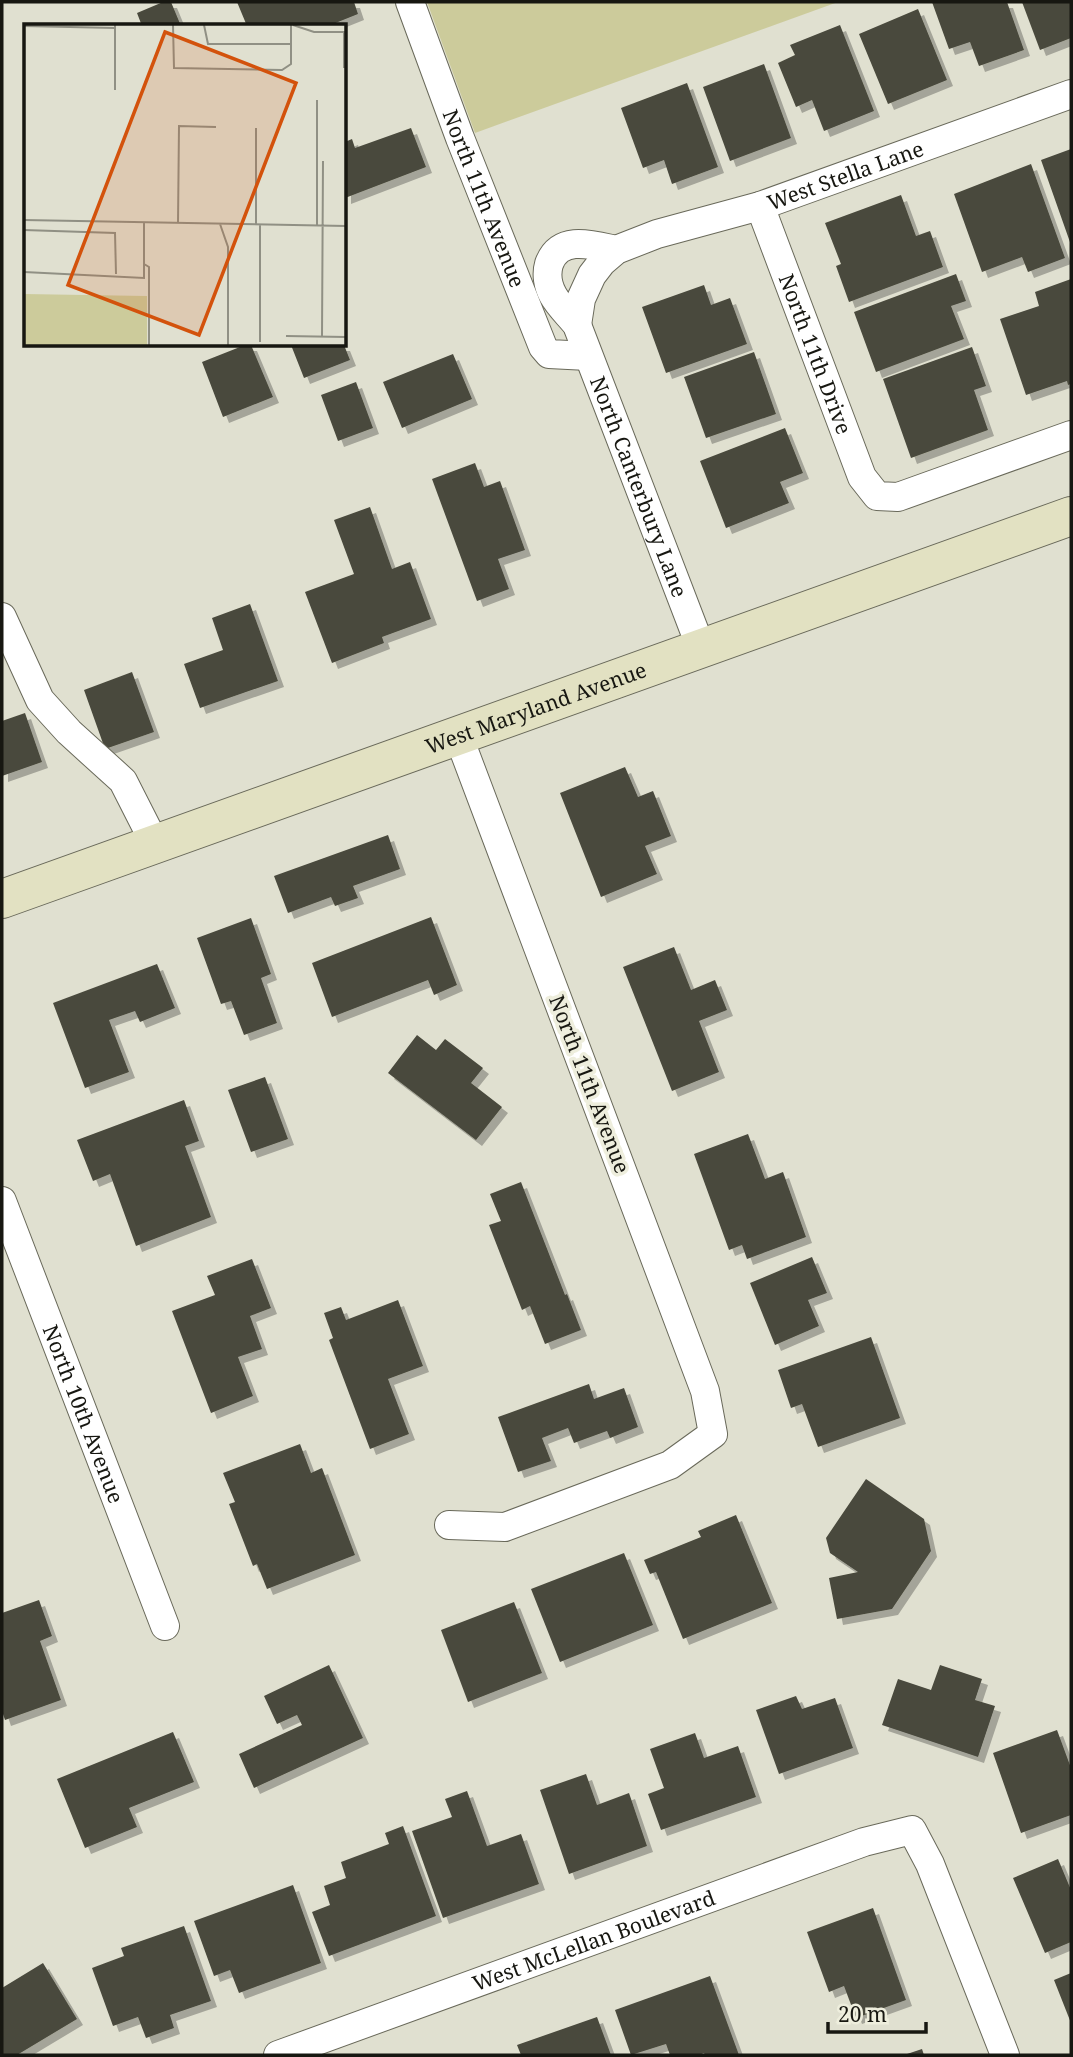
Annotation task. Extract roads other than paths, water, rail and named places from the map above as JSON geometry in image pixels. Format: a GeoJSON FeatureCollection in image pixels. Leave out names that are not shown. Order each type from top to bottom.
{"type":"FeatureCollection","features":[{"type":"Feature","properties":{"kind":"street","name":"North 11th Avenue"},"geometry":{"type":"LineString","coordinates":[[410,2],[542,347],[549,354],[588,356]]}},
{"type":"Feature","properties":{"kind":"street","name":"West Stella Lane"},"geometry":{"type":"LineString","coordinates":[[577,325],[581,299],[592,275],[601,262],[616,250],[657,234],[760,206],[1071,94]]}},
{"type":"Feature","properties":{"kind":"street","name":"North 11th Drive"},"geometry":{"type":"LineString","coordinates":[[760,206],[862,477],[877,496],[898,497],[1071,435]]}},
{"type":"Feature","properties":{"kind":"street"},"geometry":{"type":"LineString","coordinates":[[577,325],[553,295],[546,273],[553,254],[566,246],[581,243],[616,250]]}},
{"type":"Feature","properties":{"kind":"street","name":"North Canterbury Lane"},"geometry":{"type":"LineString","coordinates":[[577,325],[701,648]]}},
{"type":"Feature","properties":{"kind":"street","name":"West Maryland Avenue"},"geometry":{"type":"LineString","coordinates":[[2,899],[1071,516]]}},
{"type":"Feature","properties":{"kind":"street"},"geometry":{"type":"LineString","coordinates":[[2,617],[40,700],[69,732],[123,781],[155,844]]}},
{"type":"Feature","properties":{"kind":"street","name":"North 11th Avenue"},"geometry":{"type":"LineString","coordinates":[[449,1525],[505,1527],[670,1465],[713,1434],[705,1391],[458,735]]}},
{"type":"Feature","properties":{"kind":"street","name":"North 10th Avenue"},"geometry":{"type":"LineString","coordinates":[[2,1201],[165,1626]]}},
{"type":"Feature","properties":{"kind":"street","name":"West McLellan Boulevard"},"geometry":{"type":"LineString","coordinates":[[278,2055],[864,1842],[912,1830],[930,1864],[1005,2055]]}}]}
